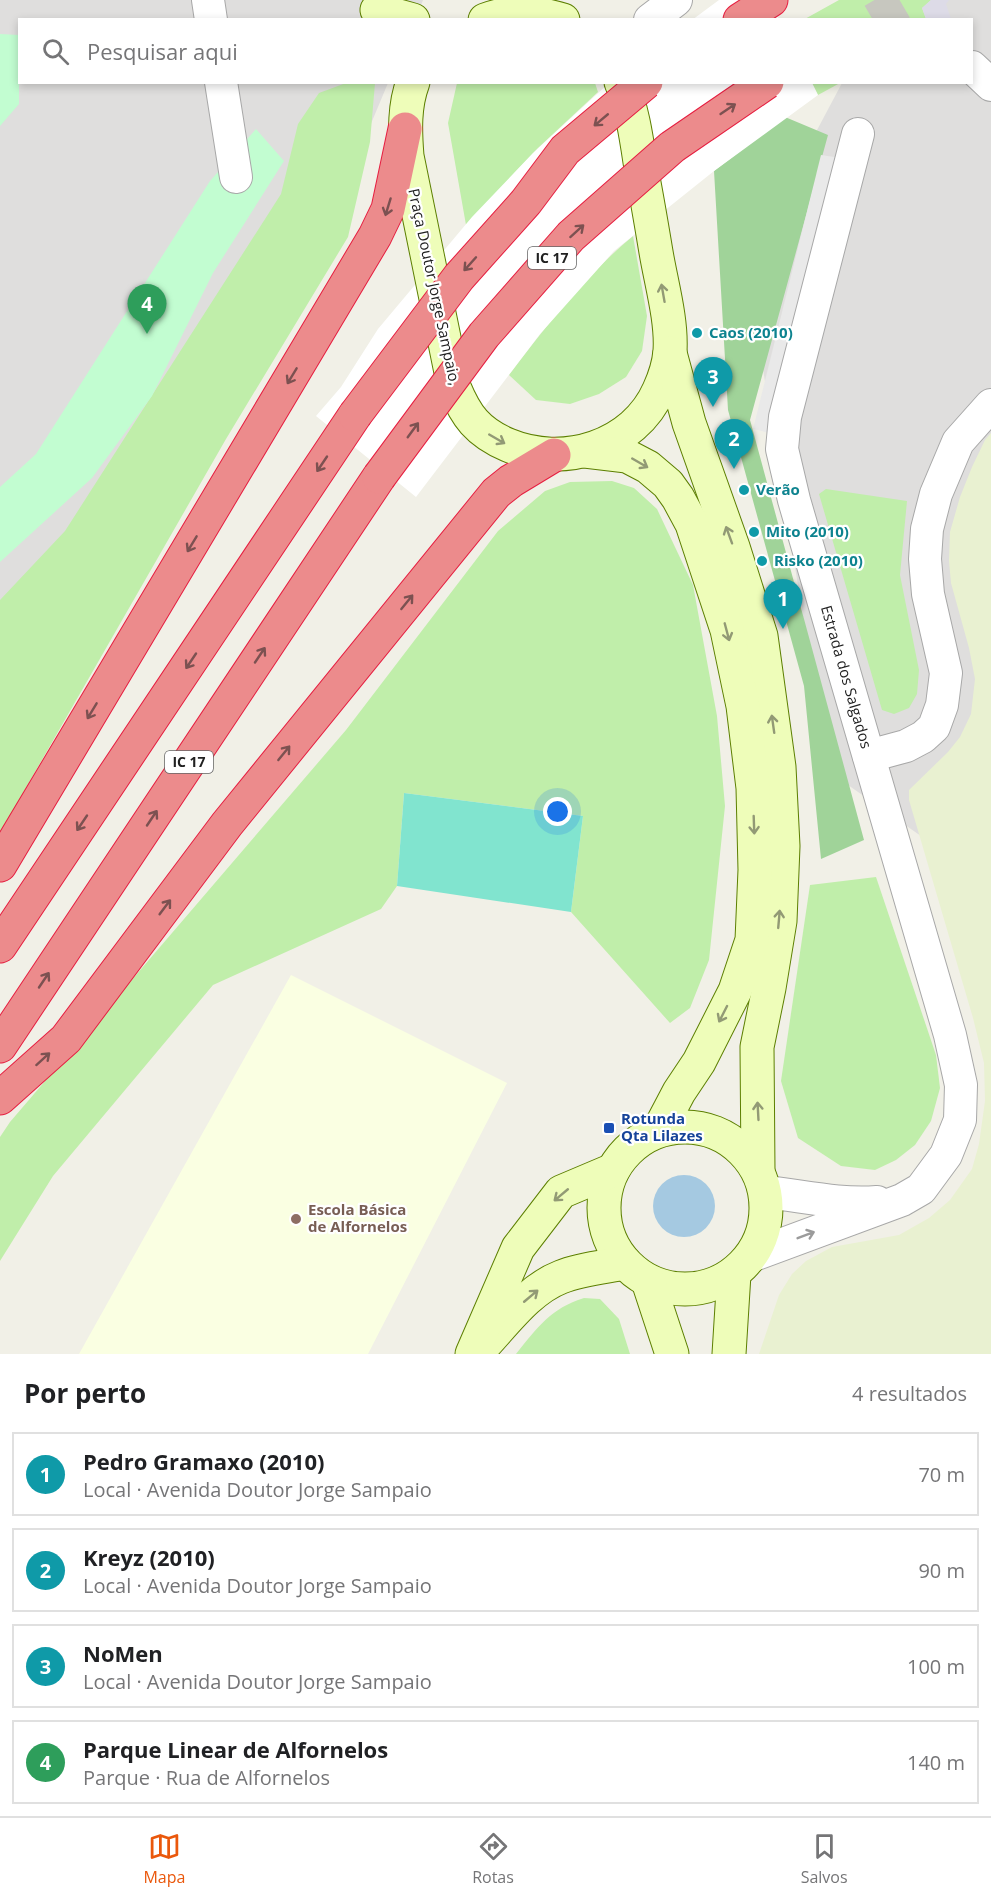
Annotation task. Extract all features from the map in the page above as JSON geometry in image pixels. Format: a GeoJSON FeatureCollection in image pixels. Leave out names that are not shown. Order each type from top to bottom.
{"type":"FeatureCollection","features":[{"type":"Feature","properties":{"kind":"highway"},"geometry":{"type":"LineString","coordinates":[[743,18],[770,1]]}},
{"type":"Feature","properties":{"kind":"highway"},"geometry":{"type":"LineString","coordinates":[[0,946],[355,415],[459,277],[526,202],[565,150],[644,84]]}},
{"type":"Feature","properties":{"kind":"highway","name":"IC 17"},"geometry":{"type":"LineString","coordinates":[[0,1046],[379,477],[484,335],[571,236],[672,147],[764,84]]}},
{"type":"Feature","properties":{"kind":"highway"},"geometry":{"type":"LineString","coordinates":[[0,865],[375,236],[388,209],[407,101]]}},
{"type":"Feature","properties":{"kind":"highway"},"geometry":{"type":"LineString","coordinates":[[0,1098],[66,1039],[227,824],[496,493],[518,476],[569,453]]}},
{"type":"Feature","properties":{"kind":"main road"},"geometry":{"type":"LineString","coordinates":[[473,18],[486,0]]}},
{"type":"Feature","properties":{"kind":"main road"},"geometry":{"type":"LineString","coordinates":[[573,0],[581,18]]}},
{"type":"Feature","properties":{"kind":"main road"},"geometry":{"type":"LineString","coordinates":[[374,10],[405,18]]}},
{"type":"Feature","properties":{"kind":"main road"},"geometry":{"type":"LineString","coordinates":[[494,18],[523,12],[542,13],[557,18]]}},
{"type":"Feature","properties":{"kind":"main road"},"geometry":{"type":"LineString","coordinates":[[476,1354],[521,1305],[543,1286],[571,1273],[637,1272],[670,1288],[692,1289],[714,1284],[742,1265],[762,1236],[767,1214],[762,1181],[757,1047],[780,921],[783,846],[779,767],[760,636],[733,547],[689,423],[670,351],[664,300],[635,134],[627,96],[622,84]]}},
{"type":"Feature","properties":{"kind":"main road","name":"Praça Doutor Jorge Sampaio,"},"geometry":{"type":"LineString","coordinates":[[407,101],[413,191],[454,387],[459,400],[475,423],[496,440],[533,453],[627,456],[648,467],[668,484],[692,524],[727,630],[743,706],[753,788],[755,870],[752,940],[735,991],[699,1062],[679,1092],[659,1130]]}},
{"type":"Feature","properties":{"kind":"main road"},"geometry":{"type":"LineString","coordinates":[[569,453],[605,444],[622,435],[638,421],[659,391],[670,351]]}},
{"type":"Feature","properties":{"kind":"main road"},"geometry":{"type":"LineString","coordinates":[[672,1354],[637,1272],[611,1242],[604,1218],[604,1194],[613,1170],[624,1153],[640,1139],[659,1130],[682,1126],[705,1128],[726,1137],[744,1151],[762,1181]]}},
{"type":"Feature","properties":{"kind":"main road"},"geometry":{"type":"LineString","coordinates":[[472,1354],[525,1236],[561,1192],[613,1170]]}},
{"type":"Feature","properties":{"kind":"main road"},"geometry":{"type":"LineString","coordinates":[[729,1354],[742,1265]]}},
{"type":"Feature","properties":{"kind":"street"},"geometry":{"type":"LineString","coordinates":[[208,0],[211,18]]}},
{"type":"Feature","properties":{"kind":"street"},"geometry":{"type":"LineString","coordinates":[[653,18],[676,0]]}},
{"type":"Feature","properties":{"kind":"street"},"geometry":{"type":"LineString","coordinates":[[973,68],[991,85]]}},
{"type":"Feature","properties":{"kind":"street"},"geometry":{"type":"LineString","coordinates":[[221,84],[236,177]]}},
{"type":"Feature","properties":{"kind":"street","name":"Estrada dos Salgados"},"geometry":{"type":"LineString","coordinates":[[742,1265],[902,1200],[921,1189],[946,1155],[960,1120],[961,1085],[938,989],[782,449],[785,417],[858,134]]}},
{"type":"Feature","properties":{"kind":"street"},"geometry":{"type":"LineString","coordinates":[[869,756],[906,746],[923,737],[934,727],[942,705],[946,673],[928,594],[925,559],[927,529],[936,494],[958,442],[991,405]]}},
{"type":"Feature","properties":{"kind":"street"},"geometry":{"type":"LineString","coordinates":[[762,1181],[819,1200],[859,1204],[902,1200]]}},
{"type":"Feature","properties":{"kind":"shaded area"},"geometry":{"type":"Polygon","coordinates":[[[0,0],[423,0],[416,18],[18,18],[18,84],[388,84],[337,205],[0,729],[0,0]]]}},
{"type":"Feature","properties":{"kind":"shaded area"},"geometry":{"type":"Polygon","coordinates":[[[909,0],[991,0],[991,885],[828,771],[746,264],[841,84],[973,84],[973,18],[890,18],[909,0]]]}},
{"type":"Feature","properties":{"kind":"shaded area"},"geometry":{"type":"Polygon","coordinates":[[[931,0],[949,0],[946,4],[951,18],[926,18],[922,8],[931,0]]]}},
{"type":"Feature","properties":{"kind":"shaded area"},"geometry":{"type":"Polygon","coordinates":[[[821,155],[841,158],[774,434],[753,429],[821,155]]]}},
{"type":"Feature","properties":{"kind":"shaded area"},"geometry":{"type":"Polygon","coordinates":[[[991,433],[991,1354],[759,1354],[779,1295],[792,1274],[806,1261],[832,1247],[899,1235],[929,1218],[950,1200],[972,1169],[979,1144],[985,1101],[984,1063],[909,800],[909,790],[948,752],[960,737],[971,714],[975,679],[951,583],[950,532],[972,467],[985,440],[991,433]]]}},
{"type":"Feature","properties":{"kind":"shaded area"},"geometry":{"type":"Polygon","coordinates":[[[404,793],[583,816],[571,912],[397,886],[404,793]]]}},
{"type":"Feature","properties":{"kind":"shaded area","name":"Escola Básica de Alfornelos"},"geometry":{"type":"Polygon","coordinates":[[[291,975],[507,1083],[368,1354],[79,1354],[291,975]]]}},
{"type":"Feature","properties":{"kind":"shaded area"},"geometry":{"type":"Polygon","coordinates":[[[684,1175],[696,1177],[706,1184],[713,1194],[715,1206],[713,1218],[706,1228],[696,1235],[684,1237],[672,1235],[662,1228],[655,1218],[653,1206],[655,1194],[662,1184],[672,1177],[684,1175]]]}},
{"type":"Feature","properties":{"kind":"green space"},"geometry":{"type":"Polygon","coordinates":[[[839,0],[931,0],[922,8],[926,18],[807,18],[839,0]]]}},
{"type":"Feature","properties":{"kind":"green space"},"geometry":{"type":"Polygon","coordinates":[[[0,34],[18,35],[19,104],[0,126],[0,34]]]}},
{"type":"Feature","properties":{"kind":"green space"},"geometry":{"type":"Polygon","coordinates":[[[343,84],[375,84],[370,142],[348,237],[226,439],[0,833],[0,600],[65,531],[281,194],[298,124],[319,93],[343,84]]]}},
{"type":"Feature","properties":{"kind":"green space"},"geometry":{"type":"Polygon","coordinates":[[[457,84],[595,84],[598,92],[538,148],[466,225],[448,123],[457,84]]]}},
{"type":"Feature","properties":{"kind":"green space"},"geometry":{"type":"Polygon","coordinates":[[[812,84],[838,84],[818,95],[812,84]]]}},
{"type":"Feature","properties":{"kind":"green space"},"geometry":{"type":"Polygon","coordinates":[[[785,117],[828,135],[750,420],[864,840],[821,859],[804,686],[728,410],[714,171],[785,117]]]}},
{"type":"Feature","properties":{"kind":"green space"},"geometry":{"type":"Polygon","coordinates":[[[256,129],[284,161],[213,273],[152,396],[92,478],[0,562],[0,487],[36,454],[210,181],[256,129]]]}},
{"type":"Feature","properties":{"kind":"green space"},"geometry":{"type":"Polygon","coordinates":[[[633,236],[647,316],[642,351],[626,377],[599,394],[570,404],[536,400],[509,375],[583,284],[633,236]]]}},
{"type":"Feature","properties":{"kind":"green space"},"geometry":{"type":"Polygon","coordinates":[[[612,481],[634,488],[657,509],[693,585],[717,716],[725,806],[709,960],[690,1008],[670,1023],[571,912],[583,816],[404,793],[397,886],[381,909],[213,985],[53,1176],[0,1261],[0,1137],[10,1122],[346,730],[498,531],[545,491],[570,482],[612,481]]]}},
{"type":"Feature","properties":{"kind":"green space"},"geometry":{"type":"Polygon","coordinates":[[[826,489],[907,501],[900,575],[919,670],[917,694],[909,708],[894,714],[882,710],[819,494],[826,489]]]}},
{"type":"Feature","properties":{"kind":"green space"},"geometry":{"type":"Polygon","coordinates":[[[876,877],[936,1055],[940,1088],[931,1121],[915,1145],[896,1160],[875,1170],[841,1166],[798,1138],[781,1081],[810,885],[876,877]]]}},
{"type":"Feature","properties":{"kind":"green space"},"geometry":{"type":"Polygon","coordinates":[[[584,1298],[600,1299],[619,1319],[630,1354],[516,1354],[538,1327],[554,1313],[584,1298]]]}},
{"type":"Feature","properties":{"kind":"pier"},"geometry":{"type":"Polygon","coordinates":[[[719,0],[768,0],[778,18],[695,18],[719,0]]]}},
{"type":"Feature","properties":{"kind":"pier"},"geometry":{"type":"Polygon","coordinates":[[[608,84],[812,84],[818,95],[714,171],[614,251],[540,334],[416,497],[316,416],[341,387],[378,329],[472,217],[533,153],[608,84]]]}},
{"type":"Feature","properties":{"kind":"tunnel"},"geometry":{"type":"LineString","coordinates":[[876,18],[907,0]]}},
{"type":"Feature","properties":{"kind":"place","name":"Caos (2010)"},"geometry":{"type":"Point","coordinates":[697,333]}},
{"type":"Feature","properties":{"kind":"place","name":"Parque Linear de Alfornelos"},"geometry":{"type":"Point","coordinates":[147,334]}},
{"type":"Feature","properties":{"kind":"place","name":"NoMen"},"geometry":{"type":"Point","coordinates":[713,407]}},
{"type":"Feature","properties":{"kind":"place","name":"Kreyz (2010)"},"geometry":{"type":"Point","coordinates":[734,469]}},
{"type":"Feature","properties":{"kind":"place","name":"Verão"},"geometry":{"type":"Point","coordinates":[744,490]}},
{"type":"Feature","properties":{"kind":"place","name":"Mito (2010)"},"geometry":{"type":"Point","coordinates":[754,532]}},
{"type":"Feature","properties":{"kind":"place","name":"Risko (2010)"},"geometry":{"type":"Point","coordinates":[762,561]}},
{"type":"Feature","properties":{"kind":"place","name":"Pedro Gramaxo (2010)"},"geometry":{"type":"Point","coordinates":[783,629]}},
{"type":"Feature","properties":{"kind":"place","name":"Rotunda Qta Lilazes"},"geometry":{"type":"Point","coordinates":[609,1128]}},
{"type":"Feature","properties":{"kind":"place","name":"Escola Básica de Alfornelos"},"geometry":{"type":"Point","coordinates":[296,1219]}}]}
